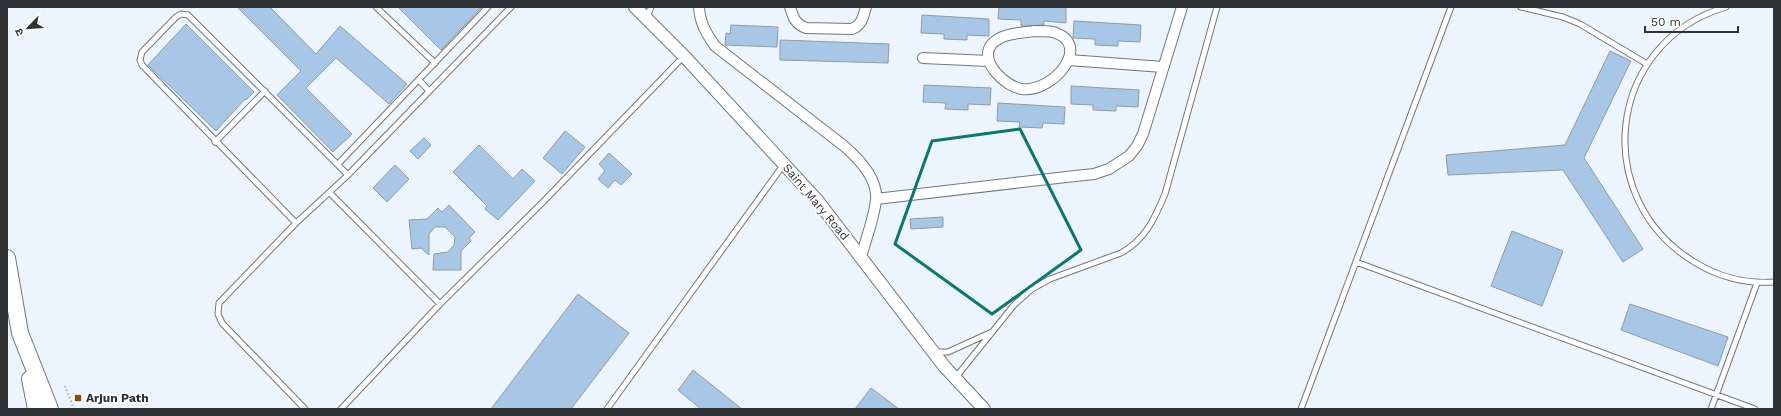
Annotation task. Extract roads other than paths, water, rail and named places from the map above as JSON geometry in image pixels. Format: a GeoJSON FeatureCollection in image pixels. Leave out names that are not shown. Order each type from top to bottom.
{"type":"FeatureCollection","features":[{"type":"Feature","properties":{"kind":"main road"},"geometry":{"type":"LineString","coordinates":[[7,258],[20,333],[36,409]]}},
{"type":"Feature","properties":{"kind":"main road"},"geometry":{"type":"LineString","coordinates":[[20,333],[50,409]]}},
{"type":"Feature","properties":{"kind":"street","name":"Saint Mary Road"},"geometry":{"type":"LineString","coordinates":[[635,7],[684,56],[817,200],[954,379],[984,409]]}},
{"type":"Feature","properties":{"kind":"street"},"geometry":{"type":"LineString","coordinates":[[699,7],[700,20],[706,34],[715,46],[859,159],[872,178],[876,198],[861,257]]}},
{"type":"Feature","properties":{"kind":"street"},"geometry":{"type":"LineString","coordinates":[[790,7],[793,19],[800,26],[806,28],[852,29],[858,27],[866,7]]}},
{"type":"Feature","properties":{"kind":"street"},"geometry":{"type":"LineString","coordinates":[[876,198],[1088,175],[1109,169],[1129,156],[1137,146],[1143,134],[1182,7]]}},
{"type":"Feature","properties":{"kind":"street"},"geometry":{"type":"LineString","coordinates":[[1034,31],[1052,32],[1063,37],[1070,47],[1069,60],[1063,71],[1053,80],[1033,88],[1023,89],[1013,87],[1005,82],[989,61],[988,52],[992,45],[1006,36],[1034,31]]}},
{"type":"Feature","properties":{"kind":"street"},"geometry":{"type":"LineString","coordinates":[[923,58],[989,61]]}},
{"type":"Feature","properties":{"kind":"street"},"geometry":{"type":"LineString","coordinates":[[1069,60],[1163,67]]}},
{"type":"Feature","properties":{"kind":"lane"},"geometry":{"type":"LineString","coordinates":[[376,7],[435,63]]}},
{"type":"Feature","properties":{"kind":"lane"},"geometry":{"type":"LineString","coordinates":[[338,164],[488,7]]}},
{"type":"Feature","properties":{"kind":"lane"},"geometry":{"type":"LineString","coordinates":[[305,409],[222,323],[218,314],[219,303],[296,223],[330,194],[511,7]]}},
{"type":"Feature","properties":{"kind":"lane"},"geometry":{"type":"LineString","coordinates":[[646,18],[652,7]]}},
{"type":"Feature","properties":{"kind":"lane"},"geometry":{"type":"LineString","coordinates":[[954,379],[1014,305],[1032,289],[1050,279],[1121,253],[1132,247],[1141,238],[1156,215],[1165,194],[1217,7]]}},
{"type":"Feature","properties":{"kind":"lane"},"geometry":{"type":"LineString","coordinates":[[1301,409],[1451,7]]}},
{"type":"Feature","properties":{"kind":"lane"},"geometry":{"type":"LineString","coordinates":[[1521,7],[1563,17],[1580,24],[1648,64]]}},
{"type":"Feature","properties":{"kind":"lane"},"geometry":{"type":"LineString","coordinates":[[1726,7],[1695,20],[1677,32],[1661,46],[1648,64],[1636,85],[1628,107],[1625,131],[1625,155],[1629,179],[1637,201],[1649,222],[1665,240],[1683,256],[1704,268],[1726,277],[1757,283],[1774,282]]}},
{"type":"Feature","properties":{"kind":"lane"},"geometry":{"type":"LineString","coordinates":[[296,223],[142,65],[140,60],[142,52],[176,17],[181,14],[188,15],[348,175]]}},
{"type":"Feature","properties":{"kind":"lane"},"geometry":{"type":"LineString","coordinates":[[340,409],[440,304],[542,203],[684,56]]}},
{"type":"Feature","properties":{"kind":"lane"},"geometry":{"type":"LineString","coordinates":[[419,80],[430,92]]}},
{"type":"Feature","properties":{"kind":"lane"},"geometry":{"type":"LineString","coordinates":[[216,142],[265,91]]}},
{"type":"Feature","properties":{"kind":"lane"},"geometry":{"type":"LineString","coordinates":[[607,409],[784,163]]}},
{"type":"Feature","properties":{"kind":"lane"},"geometry":{"type":"LineString","coordinates":[[330,194],[440,304]]}},
{"type":"Feature","properties":{"kind":"lane"},"geometry":{"type":"LineString","coordinates":[[1356,262],[1755,409]]}},
{"type":"Feature","properties":{"kind":"lane"},"geometry":{"type":"LineString","coordinates":[[1711,409],[1757,283]]}},
{"type":"Feature","properties":{"kind":"lane"},"geometry":{"type":"LineString","coordinates":[[933,352],[948,352],[994,331]]}},
{"type":"Feature","properties":{"kind":"place","name":"Arjun Path"},"geometry":{"type":"Point","coordinates":[78,398]}}]}
